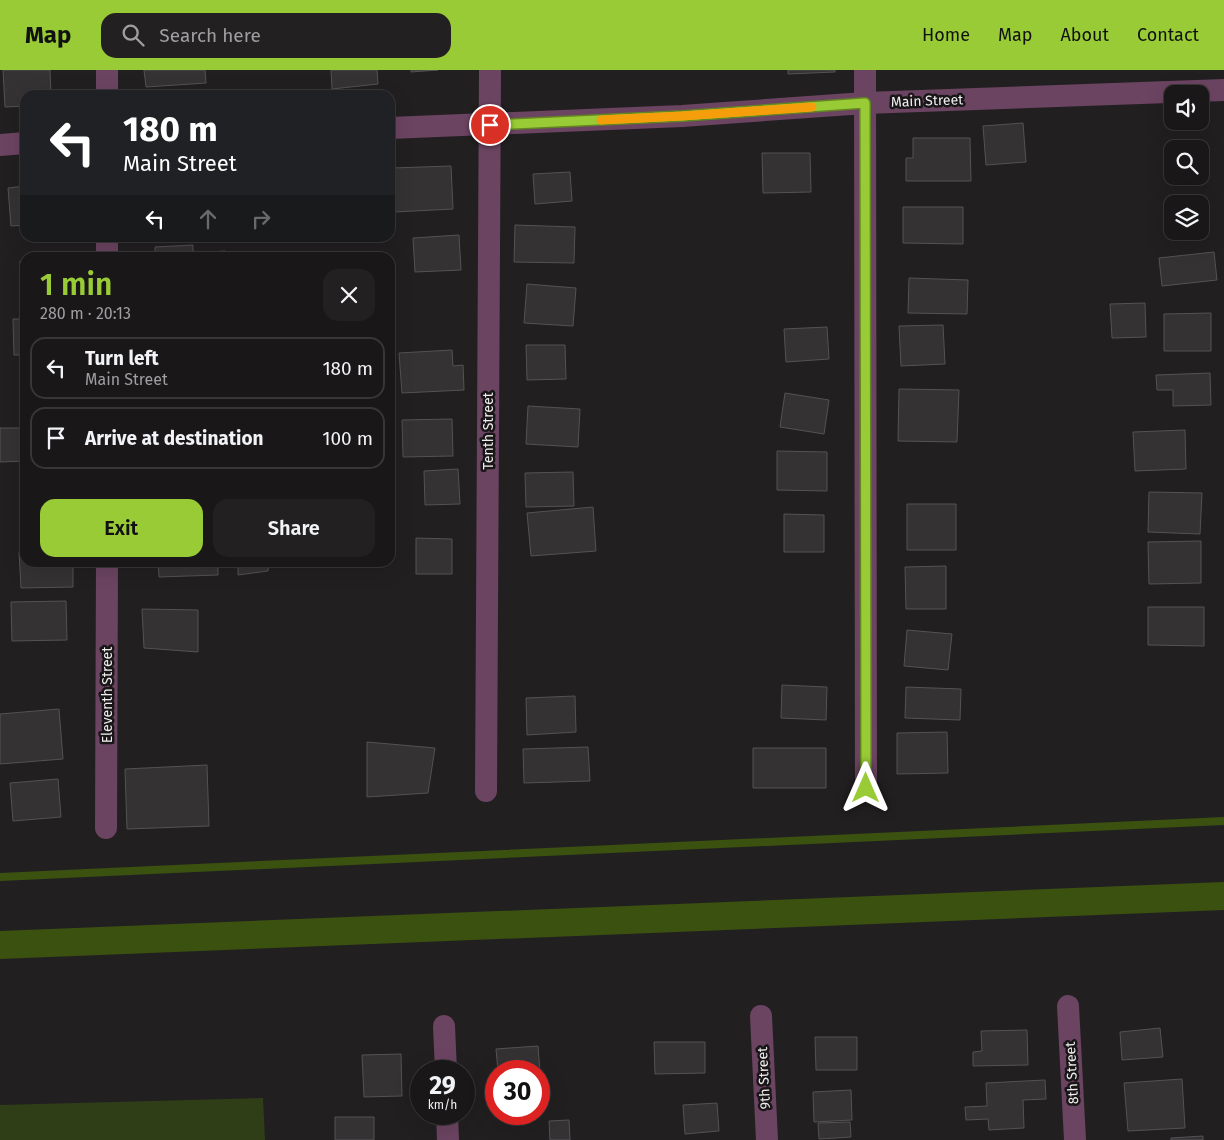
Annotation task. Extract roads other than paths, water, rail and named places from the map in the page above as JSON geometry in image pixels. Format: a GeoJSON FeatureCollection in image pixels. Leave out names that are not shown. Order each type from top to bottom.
{"type":"FeatureCollection","features":[{"type":"Feature","properties":{"kind":"street"},"geometry":{"type":"LineString","coordinates":[[107,70],[107,90]]}},
{"type":"Feature","properties":{"kind":"street","name":"Tenth Street"},"geometry":{"type":"LineString","coordinates":[[486,791],[490,70]]}},
{"type":"Feature","properties":{"kind":"street"},"geometry":{"type":"LineString","coordinates":[[866,70],[866,788]]}},
{"type":"Feature","properties":{"kind":"street","name":"Main Street"},"geometry":{"type":"LineString","coordinates":[[395,128],[682,116],[865,103],[1224,90]]}},
{"type":"Feature","properties":{"kind":"street"},"geometry":{"type":"LineString","coordinates":[[0,145],[20,143]]}},
{"type":"Feature","properties":{"kind":"street","name":"Eleventh Street"},"geometry":{"type":"LineString","coordinates":[[106,828],[107,567]]}},
{"type":"Feature","properties":{"kind":"street","name":"8th Street"},"geometry":{"type":"LineString","coordinates":[[1068,1006],[1075,1140]]}},
{"type":"Feature","properties":{"kind":"street","name":"9th Street"},"geometry":{"type":"LineString","coordinates":[[761,1016],[767,1140]]}},
{"type":"Feature","properties":{"kind":"street"},"geometry":{"type":"LineString","coordinates":[[444,1026],[446,1060]]}},
{"type":"Feature","properties":{"kind":"street"},"geometry":{"type":"LineString","coordinates":[[448,1125],[448,1140]]}},
{"type":"Feature","properties":{"kind":"waterway"},"geometry":{"type":"LineString","coordinates":[[0,877],[1224,821]]}},
{"type":"Feature","properties":{"kind":"waterway"},"geometry":{"type":"LineString","coordinates":[[0,945],[1224,896]]}}]}
